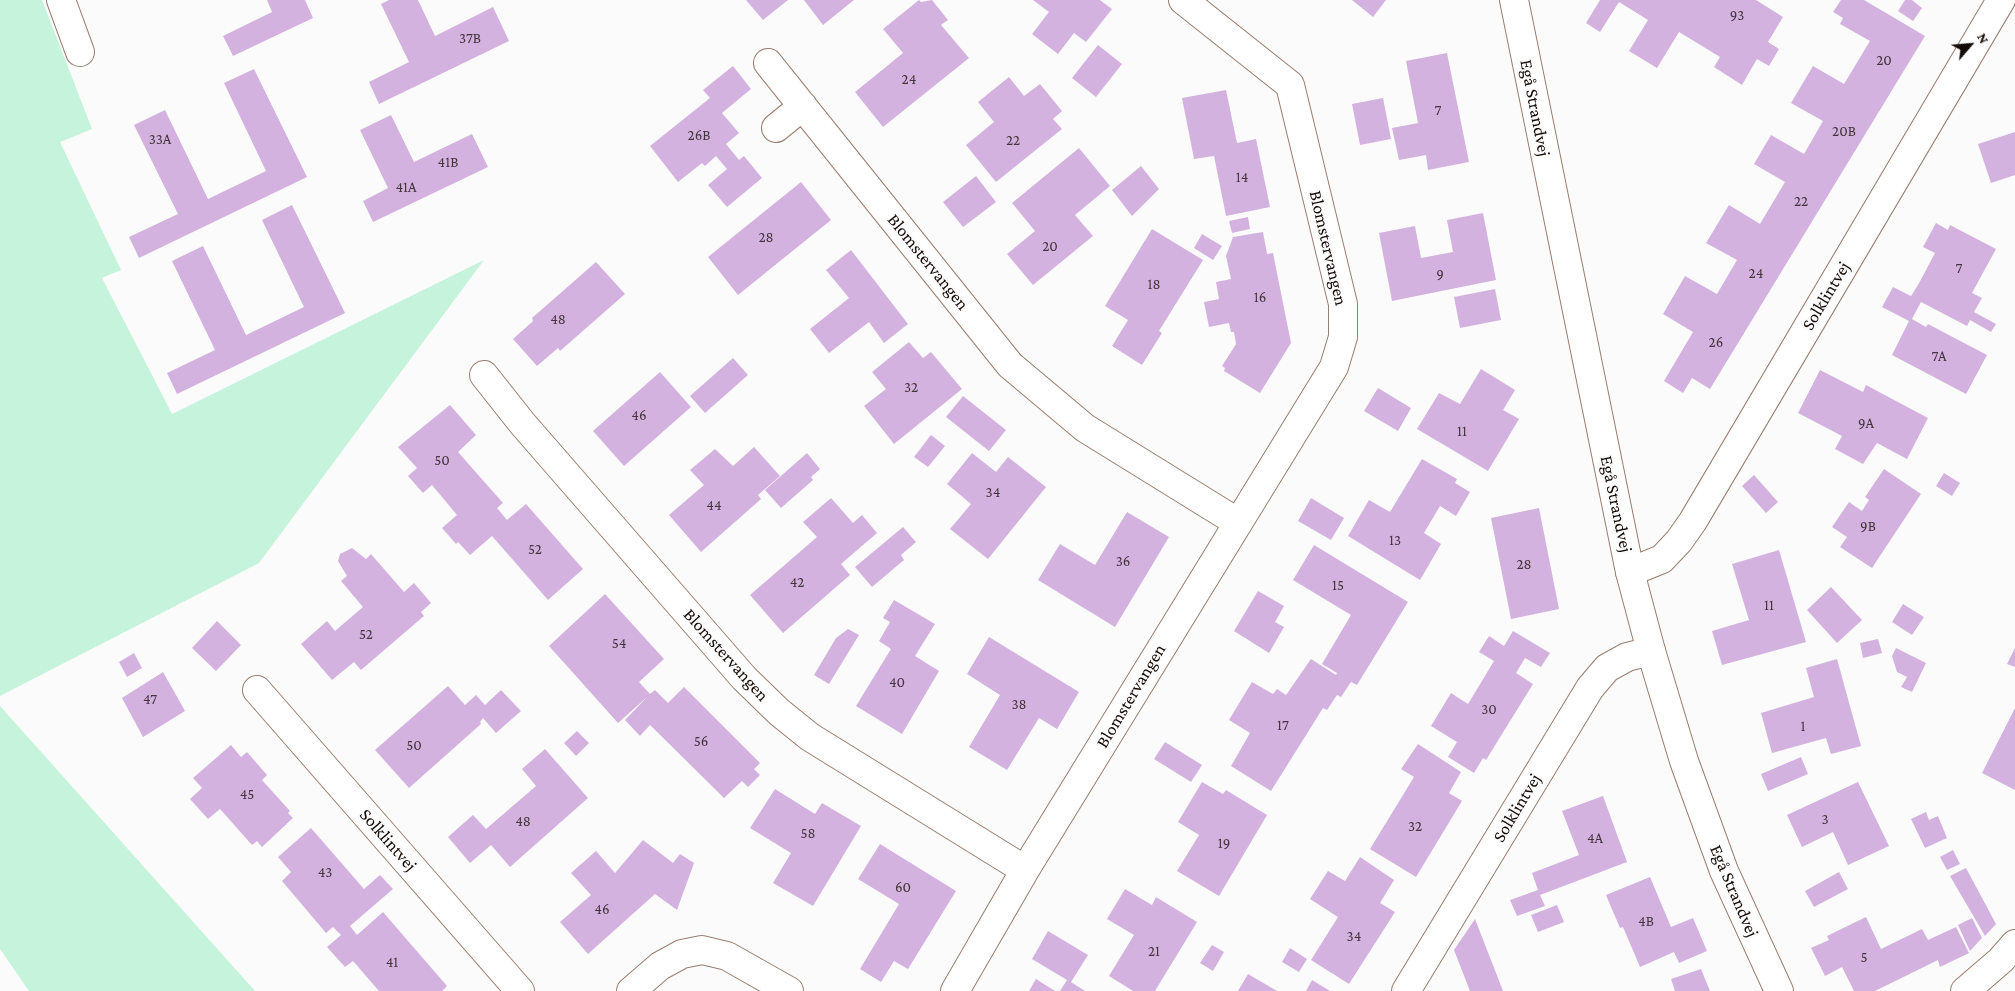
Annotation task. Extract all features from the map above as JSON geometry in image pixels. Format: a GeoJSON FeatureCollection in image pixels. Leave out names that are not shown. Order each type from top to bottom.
{"type":"FeatureCollection","features":[{"type":"Feature","properties":{"kind":"street"},"geometry":{"type":"LineString","coordinates":[[61,0],[80,52]]}},
{"type":"Feature","properties":{"kind":"street","name":"Blomstervangen"},"geometry":{"type":"LineString","coordinates":[[955,991],[1025,870],[1334,368],[1343,337],[1343,304],[1290,85],[1183,0]]}},
{"type":"Feature","properties":{"kind":"street","name":"Egå Strandvej"},"geometry":{"type":"LineString","coordinates":[[1514,0],[1630,572],[1651,651],[1684,761],[1724,871],[1779,991]]}},
{"type":"Feature","properties":{"kind":"street","name":"Solklintvej"},"geometry":{"type":"LineString","coordinates":[[1630,572],[1662,559],[1679,541],[1693,521],[2000,5]]}},
{"type":"Feature","properties":{"kind":"street","name":"Blomstervangen"},"geometry":{"type":"LineString","coordinates":[[768,63],[1010,365],[1085,428],[1238,522]]}},
{"type":"Feature","properties":{"kind":"street"},"geometry":{"type":"LineString","coordinates":[[776,128],[804,106]]}},
{"type":"Feature","properties":{"kind":"street","name":"Blomstervangen"},"geometry":{"type":"LineString","coordinates":[[484,375],[522,423],[718,648],[779,712],[810,737],[1025,870]]}},
{"type":"Feature","properties":{"kind":"street","name":"Solklintvej"},"geometry":{"type":"LineString","coordinates":[[1406,991],[1590,688],[1608,668],[1627,657],[1651,651]]}},
{"type":"Feature","properties":{"kind":"street","name":"Solklintvej"},"geometry":{"type":"LineString","coordinates":[[257,690],[520,991]]}},
{"type":"Feature","properties":{"kind":"street"},"geometry":{"type":"LineString","coordinates":[[1966,991],[2001,960],[2015,944]]}},
{"type":"Feature","properties":{"kind":"street"},"geometry":{"type":"LineString","coordinates":[[631,991],[660,966],[682,954],[702,950],[727,956],[789,991]]}},
{"type":"Feature","properties":{"kind":"green space"},"geometry":{"type":"Polygon","coordinates":[[[0,0],[42,0],[92,129],[60,142],[121,270],[102,278],[172,414],[484,260],[259,563],[0,696],[0,0]]]}},
{"type":"Feature","properties":{"kind":"green space"},"geometry":{"type":"Polygon","coordinates":[[[0,706],[255,991],[29,991],[0,949],[0,706]]]}},
{"type":"Feature","properties":{"kind":"building"},"geometry":{"type":"Polygon","coordinates":[[[267,0],[305,0],[313,18],[233,56],[223,36],[272,12],[267,0]]]}},
{"type":"Feature","properties":{"kind":"building"},"geometry":{"type":"Polygon","coordinates":[[[389,0],[418,0],[435,36],[493,7],[509,41],[379,104],[369,82],[409,62],[381,4],[389,0]]]}},
{"type":"Feature","properties":{"kind":"building"},"geometry":{"type":"Polygon","coordinates":[[[746,0],[788,0],[763,20],[746,0]]]}},
{"type":"Feature","properties":{"kind":"building"},"geometry":{"type":"Polygon","coordinates":[[[804,0],[854,0],[823,25],[804,0]]]}},
{"type":"Feature","properties":{"kind":"building"},"geometry":{"type":"Polygon","coordinates":[[[919,0],[921,2],[932,0],[948,20],[941,25],[969,58],[883,127],[855,92],[903,53],[883,29],[919,0]]]}},
{"type":"Feature","properties":{"kind":"building"},"geometry":{"type":"Polygon","coordinates":[[[1033,0],[1100,0],[1112,9],[1086,42],[1074,33],[1058,54],[1032,34],[1049,12],[1033,0]]]}},
{"type":"Feature","properties":{"kind":"building"},"geometry":{"type":"Polygon","coordinates":[[[1352,0],[1386,0],[1373,17],[1352,0]]]}},
{"type":"Feature","properties":{"kind":"building"},"geometry":{"type":"Polygon","coordinates":[[[1600,0],[1756,0],[1783,17],[1768,42],[1779,49],[1769,66],[1757,59],[1742,85],[1714,67],[1720,57],[1679,32],[1657,68],[1629,51],[1648,20],[1619,2],[1600,32],[1586,23],[1600,0]]]}},
{"type":"Feature","properties":{"kind":"building"},"geometry":{"type":"Polygon","coordinates":[[[1841,0],[1864,0],[1925,36],[1710,389],[1692,378],[1683,393],[1664,381],[1693,332],[1663,314],[1685,276],[1717,294],[1737,260],[1706,243],[1729,205],[1760,224],[1785,182],[1754,164],[1771,135],[1804,154],[1823,121],[1791,103],[1813,66],[1844,84],[1870,41],[1840,24],[1843,18],[1833,12],[1841,0]]]}},
{"type":"Feature","properties":{"kind":"building"},"geometry":{"type":"Polygon","coordinates":[[[1905,0],[1912,0],[1922,8],[1913,21],[1898,11],[1905,0]]]}},
{"type":"Feature","properties":{"kind":"building"},"geometry":{"type":"Polygon","coordinates":[[[1098,45],[1122,64],[1096,97],[1072,78],[1098,45]]]}},
{"type":"Feature","properties":{"kind":"building"},"geometry":{"type":"Polygon","coordinates":[[[1447,53],[1469,162],[1428,170],[1426,155],[1399,160],[1392,128],[1418,123],[1406,61],[1447,53]]]}},
{"type":"Feature","properties":{"kind":"building"},"geometry":{"type":"Polygon","coordinates":[[[733,66],[751,89],[722,113],[739,133],[726,144],[739,160],[744,156],[762,178],[727,207],[708,185],[727,169],[716,156],[705,166],[702,163],[678,182],[650,146],[710,98],[703,90],[733,66]]]}},
{"type":"Feature","properties":{"kind":"building"},"geometry":{"type":"Polygon","coordinates":[[[254,69],[307,177],[139,258],[129,237],[178,214],[134,125],[165,110],[208,199],[266,171],[224,83],[254,69]]]}},
{"type":"Feature","properties":{"kind":"building"},"geometry":{"type":"Polygon","coordinates":[[[1009,77],[1024,96],[1040,84],[1062,111],[1053,119],[1062,129],[996,182],[966,145],[994,122],[978,102],[1009,77]]]}},
{"type":"Feature","properties":{"kind":"building"},"geometry":{"type":"Polygon","coordinates":[[[1226,90],[1237,143],[1256,139],[1270,207],[1226,216],[1214,156],[1194,159],[1182,98],[1226,90]]]}},
{"type":"Feature","properties":{"kind":"building"},"geometry":{"type":"Polygon","coordinates":[[[1383,98],[1391,139],[1360,145],[1352,104],[1383,98]]]}},
{"type":"Feature","properties":{"kind":"building"},"geometry":{"type":"Polygon","coordinates":[[[391,115],[414,162],[472,134],[488,167],[373,222],[363,201],[388,188],[360,130],[391,115]]]}},
{"type":"Feature","properties":{"kind":"building"},"geometry":{"type":"Polygon","coordinates":[[[2015,132],[2015,175],[1991,183],[1978,144],[2015,132]]]}},
{"type":"Feature","properties":{"kind":"building"},"geometry":{"type":"Polygon","coordinates":[[[1079,148],[1110,186],[1075,215],[1093,236],[1033,285],[1007,254],[1035,231],[1012,203],[1079,148]]]}},
{"type":"Feature","properties":{"kind":"building"},"geometry":{"type":"Polygon","coordinates":[[[1141,166],[1159,189],[1132,216],[1112,190],[1141,166]]]}},
{"type":"Feature","properties":{"kind":"building"},"geometry":{"type":"Polygon","coordinates":[[[976,176],[996,202],[963,227],[943,202],[976,176]]]}},
{"type":"Feature","properties":{"kind":"building"},"geometry":{"type":"Polygon","coordinates":[[[801,182],[831,220],[738,295],[708,257],[801,182]]]}},
{"type":"Feature","properties":{"kind":"building"},"geometry":{"type":"Polygon","coordinates":[[[292,205],[345,313],[177,394],[167,373],[215,350],[172,261],[203,246],[246,335],[304,307],[262,220],[292,205]]]}},
{"type":"Feature","properties":{"kind":"building"},"geometry":{"type":"Polygon","coordinates":[[[1483,213],[1496,280],[1392,301],[1379,233],[1415,226],[1421,258],[1453,252],[1447,220],[1483,213]]]}},
{"type":"Feature","properties":{"kind":"building"},"geometry":{"type":"Polygon","coordinates":[[[1248,217],[1250,229],[1232,233],[1229,221],[1248,217]]]}},
{"type":"Feature","properties":{"kind":"building"},"geometry":{"type":"Polygon","coordinates":[[[1936,223],[1948,230],[1950,225],[1996,249],[1972,293],[1982,298],[1974,312],[1996,324],[1991,332],[1970,320],[1967,326],[1921,302],[1912,319],[1926,327],[1928,324],[1987,355],[1966,394],[1892,355],[1909,321],[1882,307],[1893,287],[1911,296],[1935,253],[1923,247],[1936,223]]]}},
{"type":"Feature","properties":{"kind":"building"},"geometry":{"type":"Polygon","coordinates":[[[1152,229],[1203,260],[1159,331],[1162,333],[1142,365],[1112,346],[1128,320],[1105,306],[1152,229]]]}},
{"type":"Feature","properties":{"kind":"building"},"geometry":{"type":"Polygon","coordinates":[[[1263,232],[1267,254],[1273,253],[1291,343],[1260,393],[1224,371],[1225,368],[1222,366],[1236,344],[1234,332],[1231,332],[1229,323],[1209,327],[1204,302],[1219,299],[1216,282],[1231,279],[1226,256],[1233,237],[1263,232]]]}},
{"type":"Feature","properties":{"kind":"building"},"geometry":{"type":"Polygon","coordinates":[[[1202,234],[1222,246],[1213,260],[1194,248],[1202,234]]]}},
{"type":"Feature","properties":{"kind":"building"},"geometry":{"type":"Polygon","coordinates":[[[851,250],[908,324],[884,343],[869,322],[829,353],[810,329],[849,298],[826,270],[851,250]]]}},
{"type":"Feature","properties":{"kind":"building"},"geometry":{"type":"Polygon","coordinates":[[[596,262],[625,294],[560,351],[558,348],[537,366],[513,339],[533,321],[532,318],[596,262]]]}},
{"type":"Feature","properties":{"kind":"building"},"geometry":{"type":"Polygon","coordinates":[[[1495,289],[1501,320],[1460,328],[1454,297],[1495,289]]]}},
{"type":"Feature","properties":{"kind":"building"},"geometry":{"type":"Polygon","coordinates":[[[909,342],[923,358],[931,352],[962,389],[894,444],[864,406],[886,389],[872,372],[909,342]]]}},
{"type":"Feature","properties":{"kind":"building"},"geometry":{"type":"Polygon","coordinates":[[[733,358],[748,375],[705,413],[690,396],[733,358]]]}},
{"type":"Feature","properties":{"kind":"building"},"geometry":{"type":"Polygon","coordinates":[[[1481,369],[1515,390],[1503,410],[1519,419],[1488,471],[1417,429],[1439,393],[1460,404],[1481,369]]]}},
{"type":"Feature","properties":{"kind":"building"},"geometry":{"type":"Polygon","coordinates":[[[1820,370],[1863,392],[1866,385],[1928,418],[1907,459],[1877,443],[1863,464],[1835,449],[1842,436],[1798,413],[1820,370]]]}},
{"type":"Feature","properties":{"kind":"building"},"geometry":{"type":"Polygon","coordinates":[[[660,372],[691,407],[624,466],[593,431],[660,372]]]}},
{"type":"Feature","properties":{"kind":"building"},"geometry":{"type":"Polygon","coordinates":[[[1378,388],[1411,408],[1398,431],[1364,411],[1378,388]]]}},
{"type":"Feature","properties":{"kind":"building"},"geometry":{"type":"Polygon","coordinates":[[[963,396],[1006,430],[989,451],[946,417],[963,396]]]}},
{"type":"Feature","properties":{"kind":"building"},"geometry":{"type":"Polygon","coordinates":[[[450,405],[476,435],[458,452],[503,503],[497,508],[507,520],[526,504],[583,569],[548,600],[492,536],[470,555],[458,542],[456,544],[442,528],[457,515],[432,485],[423,493],[408,476],[417,468],[398,447],[450,405]]]}},
{"type":"Feature","properties":{"kind":"building"},"geometry":{"type":"Polygon","coordinates":[[[931,435],[945,446],[928,467],[914,457],[931,435]]]}},
{"type":"Feature","properties":{"kind":"building"},"geometry":{"type":"Polygon","coordinates":[[[754,447],[780,476],[758,495],[761,499],[701,552],[669,515],[704,485],[690,470],[715,449],[733,466],[754,447]]]}},
{"type":"Feature","properties":{"kind":"building"},"geometry":{"type":"Polygon","coordinates":[[[807,453],[820,469],[811,477],[813,480],[781,508],[765,490],[807,453]]]}},
{"type":"Feature","properties":{"kind":"building"},"geometry":{"type":"Polygon","coordinates":[[[972,453],[996,472],[1008,457],[1046,487],[988,559],[950,529],[971,504],[947,484],[972,453]]]}},
{"type":"Feature","properties":{"kind":"building"},"geometry":{"type":"Polygon","coordinates":[[[1422,459],[1457,479],[1455,483],[1470,492],[1456,516],[1440,506],[1424,533],[1441,544],[1420,580],[1348,536],[1369,500],[1390,512],[1422,459]]]}},
{"type":"Feature","properties":{"kind":"building"},"geometry":{"type":"Polygon","coordinates":[[[1884,469],[1921,494],[1872,568],[1840,547],[1847,537],[1832,527],[1849,502],[1862,511],[1869,500],[1865,497],[1884,469]]]}},
{"type":"Feature","properties":{"kind":"building"},"geometry":{"type":"Polygon","coordinates":[[[1944,473],[1960,483],[1952,496],[1936,486],[1944,473]]]}},
{"type":"Feature","properties":{"kind":"building"},"geometry":{"type":"Polygon","coordinates":[[[1754,475],[1778,502],[1766,513],[1742,486],[1754,475]]]}},
{"type":"Feature","properties":{"kind":"building"},"geometry":{"type":"Polygon","coordinates":[[[831,498],[853,523],[862,515],[877,533],[841,564],[850,575],[783,633],[750,595],[817,537],[803,522],[831,498]]]}},
{"type":"Feature","properties":{"kind":"building"},"geometry":{"type":"Polygon","coordinates":[[[1311,498],[1344,518],[1331,540],[1298,521],[1311,498]]]}},
{"type":"Feature","properties":{"kind":"building"},"geometry":{"type":"Polygon","coordinates":[[[1539,508],[1559,609],[1511,619],[1491,518],[1539,508]]]}},
{"type":"Feature","properties":{"kind":"building"},"geometry":{"type":"Polygon","coordinates":[[[1127,512],[1169,537],[1115,627],[1038,580],[1060,544],[1095,565],[1127,512]]]}},
{"type":"Feature","properties":{"kind":"building"},"geometry":{"type":"Polygon","coordinates":[[[903,527],[916,542],[901,555],[904,560],[872,587],[855,567],[903,527]]]}},
{"type":"Feature","properties":{"kind":"building"},"geometry":{"type":"Polygon","coordinates":[[[1314,545],[1408,602],[1357,685],[1351,682],[1341,697],[1337,695],[1327,710],[1323,708],[1271,791],[1231,766],[1250,733],[1229,720],[1252,682],[1273,694],[1277,689],[1286,695],[1311,659],[1336,675],[1337,673],[1322,664],[1351,615],[1293,580],[1314,545]]]}},
{"type":"Feature","properties":{"kind":"building"},"geometry":{"type":"Polygon","coordinates":[[[352,548],[366,559],[371,554],[404,592],[414,583],[431,603],[421,612],[424,616],[361,670],[354,662],[332,680],[301,644],[327,621],[335,631],[363,607],[341,581],[347,576],[338,561],[340,554],[352,548]]]}},
{"type":"Feature","properties":{"kind":"building"},"geometry":{"type":"Polygon","coordinates":[[[1779,550],[1806,642],[1722,665],[1712,631],[1749,620],[1732,564],[1779,550]]]}},
{"type":"Feature","properties":{"kind":"building"},"geometry":{"type":"Polygon","coordinates":[[[1831,587],[1862,620],[1837,643],[1807,610],[1831,587]]]}},
{"type":"Feature","properties":{"kind":"building"},"geometry":{"type":"Polygon","coordinates":[[[1258,591],[1284,606],[1275,622],[1284,627],[1269,653],[1234,631],[1258,591]]]}},
{"type":"Feature","properties":{"kind":"building"},"geometry":{"type":"Polygon","coordinates":[[[605,594],[664,659],[639,682],[650,694],[655,690],[668,703],[684,687],[760,763],[754,769],[760,775],[748,787],[742,781],[724,798],[650,725],[640,736],[625,720],[647,697],[618,723],[549,646],[605,594]]]}},
{"type":"Feature","properties":{"kind":"building"},"geometry":{"type":"Polygon","coordinates":[[[894,600],[935,624],[915,656],[939,671],[902,734],[856,706],[891,649],[879,641],[890,622],[883,618],[894,600]]]}},
{"type":"Feature","properties":{"kind":"building"},"geometry":{"type":"Polygon","coordinates":[[[1903,604],[1924,617],[1912,635],[1892,622],[1903,604]]]}},
{"type":"Feature","properties":{"kind":"building"},"geometry":{"type":"Polygon","coordinates":[[[217,621],[241,645],[216,671],[192,648],[217,621]]]}},
{"type":"Feature","properties":{"kind":"building"},"geometry":{"type":"Polygon","coordinates":[[[848,629],[859,635],[829,684],[814,675],[836,638],[848,629]]]}},
{"type":"Feature","properties":{"kind":"building"},"geometry":{"type":"Polygon","coordinates":[[[1513,631],[1550,653],[1541,667],[1525,658],[1516,673],[1533,684],[1486,760],[1483,758],[1474,773],[1448,757],[1457,742],[1431,726],[1451,693],[1468,704],[1494,661],[1479,652],[1489,636],[1504,646],[1513,631]]]}},
{"type":"Feature","properties":{"kind":"building"},"geometry":{"type":"Polygon","coordinates":[[[989,637],[1079,692],[1057,729],[1039,718],[1007,770],[969,747],[1000,695],[967,674],[989,637]]]}},
{"type":"Feature","properties":{"kind":"building"},"geometry":{"type":"Polygon","coordinates":[[[1878,639],[1882,653],[1863,658],[1860,643],[1878,639]]]}},
{"type":"Feature","properties":{"kind":"building"},"geometry":{"type":"Polygon","coordinates":[[[1896,648],[1926,663],[1912,692],[1901,687],[1907,677],[1897,672],[1892,656],[1896,648]]]}},
{"type":"Feature","properties":{"kind":"building"},"geometry":{"type":"Polygon","coordinates":[[[2015,648],[2015,667],[2007,664],[2015,648]]]}},
{"type":"Feature","properties":{"kind":"building"},"geometry":{"type":"Polygon","coordinates":[[[134,653],[142,668],[127,677],[119,662],[134,653]]]}},
{"type":"Feature","properties":{"kind":"building"},"geometry":{"type":"Polygon","coordinates":[[[1837,659],[1861,746],[1831,754],[1826,738],[1772,753],[1761,713],[1814,697],[1806,668],[1837,659]]]}},
{"type":"Feature","properties":{"kind":"building"},"geometry":{"type":"Polygon","coordinates":[[[163,672],[185,711],[143,737],[122,698],[163,672]]]}},
{"type":"Feature","properties":{"kind":"building"},"geometry":{"type":"Polygon","coordinates":[[[448,686],[465,705],[476,695],[485,705],[501,690],[521,711],[496,733],[483,718],[480,722],[481,724],[409,788],[375,750],[448,686]]]}},
{"type":"Feature","properties":{"kind":"building"},"geometry":{"type":"Polygon","coordinates":[[[2015,708],[2015,790],[1982,773],[2015,708]]]}},
{"type":"Feature","properties":{"kind":"building"},"geometry":{"type":"Polygon","coordinates":[[[577,731],[589,743],[576,756],[564,743],[577,731]]]}},
{"type":"Feature","properties":{"kind":"building"},"geometry":{"type":"Polygon","coordinates":[[[1165,742],[1202,765],[1191,782],[1154,759],[1165,742]]]}},
{"type":"Feature","properties":{"kind":"building"},"geometry":{"type":"Polygon","coordinates":[[[1418,744],[1461,772],[1449,793],[1462,801],[1416,877],[1370,849],[1414,777],[1401,769],[1418,744]]]}},
{"type":"Feature","properties":{"kind":"building"},"geometry":{"type":"Polygon","coordinates":[[[231,745],[241,757],[247,752],[267,775],[262,780],[290,811],[288,813],[293,818],[262,847],[257,841],[252,845],[220,809],[208,819],[190,799],[202,788],[193,778],[231,745]]]}},
{"type":"Feature","properties":{"kind":"building"},"geometry":{"type":"Polygon","coordinates":[[[545,749],[588,798],[510,867],[491,845],[470,863],[448,837],[473,815],[486,829],[536,786],[522,769],[545,749]]]}},
{"type":"Feature","properties":{"kind":"building"},"geometry":{"type":"Polygon","coordinates":[[[1801,757],[1808,774],[1768,791],[1761,774],[1801,757]]]}},
{"type":"Feature","properties":{"kind":"building"},"geometry":{"type":"Polygon","coordinates":[[[1202,782],[1223,794],[1226,790],[1267,815],[1219,896],[1177,871],[1199,835],[1178,822],[1202,782]]]}},
{"type":"Feature","properties":{"kind":"building"},"geometry":{"type":"Polygon","coordinates":[[[1858,782],[1889,846],[1848,865],[1833,832],[1802,847],[1787,815],[1858,782]]]}},
{"type":"Feature","properties":{"kind":"building"},"geometry":{"type":"Polygon","coordinates":[[[775,789],[815,814],[822,803],[861,826],[813,906],[773,883],[791,853],[750,828],[775,789]]]}},
{"type":"Feature","properties":{"kind":"building"},"geometry":{"type":"Polygon","coordinates":[[[1603,796],[1627,862],[1540,895],[1545,906],[1517,916],[1510,900],[1538,890],[1532,873],[1579,855],[1562,811],[1603,796]]]}},
{"type":"Feature","properties":{"kind":"building"},"geometry":{"type":"Polygon","coordinates":[[[1926,812],[1929,820],[1938,816],[1947,838],[1925,848],[1911,819],[1926,812]]]}},
{"type":"Feature","properties":{"kind":"building"},"geometry":{"type":"Polygon","coordinates":[[[311,828],[364,889],[380,875],[393,889],[350,926],[357,935],[383,912],[447,986],[442,991],[379,991],[353,961],[345,967],[327,947],[341,935],[333,927],[326,933],[282,881],[291,872],[278,857],[311,828]]]}},
{"type":"Feature","properties":{"kind":"building"},"geometry":{"type":"Polygon","coordinates":[[[643,840],[673,863],[680,854],[694,863],[677,910],[655,894],[588,954],[560,922],[591,895],[571,873],[596,851],[615,873],[643,840]]]}},
{"type":"Feature","properties":{"kind":"building"},"geometry":{"type":"Polygon","coordinates":[[[880,844],[956,891],[908,969],[894,961],[881,982],[860,969],[899,904],[858,879],[880,844]]]}},
{"type":"Feature","properties":{"kind":"building"},"geometry":{"type":"Polygon","coordinates":[[[1953,850],[1960,864],[1947,870],[1940,857],[1953,850]]]}},
{"type":"Feature","properties":{"kind":"building"},"geometry":{"type":"Polygon","coordinates":[[[1360,857],[1394,880],[1380,903],[1395,912],[1349,984],[1311,960],[1338,917],[1310,899],[1328,871],[1345,881],[1360,857]]]}},
{"type":"Feature","properties":{"kind":"building"},"geometry":{"type":"Polygon","coordinates":[[[1966,868],[1996,924],[1985,936],[1950,876],[1966,868]]]}},
{"type":"Feature","properties":{"kind":"building"},"geometry":{"type":"Polygon","coordinates":[[[1839,872],[1848,889],[1814,907],[1805,891],[1839,872]]]}},
{"type":"Feature","properties":{"kind":"building"},"geometry":{"type":"Polygon","coordinates":[[[1650,877],[1671,927],[1693,918],[1707,951],[1679,963],[1674,952],[1640,967],[1623,927],[1620,928],[1606,895],[1650,877]]]}},
{"type":"Feature","properties":{"kind":"building"},"geometry":{"type":"Polygon","coordinates":[[[1125,889],[1152,905],[1156,897],[1197,922],[1155,991],[1133,991],[1109,976],[1134,935],[1107,919],[1125,889]]]}},
{"type":"Feature","properties":{"kind":"building"},"geometry":{"type":"Polygon","coordinates":[[[1557,905],[1564,922],[1538,932],[1531,915],[1557,905]]]}},
{"type":"Feature","properties":{"kind":"building"},"geometry":{"type":"Polygon","coordinates":[[[1866,917],[1881,949],[1922,929],[1928,940],[1956,927],[1969,953],[1940,967],[1938,960],[1875,991],[1854,991],[1842,967],[1825,976],[1811,948],[1829,940],[1827,936],[1866,917]]]}},
{"type":"Feature","properties":{"kind":"building"},"geometry":{"type":"Polygon","coordinates":[[[1972,918],[1982,938],[1970,951],[1958,925],[1972,918]]]}},
{"type":"Feature","properties":{"kind":"building"},"geometry":{"type":"Polygon","coordinates":[[[1475,919],[1503,991],[1470,991],[1454,950],[1475,919]]]}},
{"type":"Feature","properties":{"kind":"building"},"geometry":{"type":"Polygon","coordinates":[[[1048,931],[1088,955],[1071,982],[1085,991],[1060,991],[1067,980],[1032,959],[1048,931]]]}},
{"type":"Feature","properties":{"kind":"building"},"geometry":{"type":"Polygon","coordinates":[[[1212,945],[1224,952],[1213,971],[1200,963],[1212,945]]]}},
{"type":"Feature","properties":{"kind":"building"},"geometry":{"type":"Polygon","coordinates":[[[1290,948],[1307,959],[1299,972],[1282,962],[1290,948]]]}},
{"type":"Feature","properties":{"kind":"building"},"geometry":{"type":"Polygon","coordinates":[[[1701,969],[1710,991],[1675,991],[1671,979],[1701,969]]]}},
{"type":"Feature","properties":{"kind":"building"},"geometry":{"type":"Polygon","coordinates":[[[1248,974],[1277,991],[1238,991],[1248,974]]]}},
{"type":"Feature","properties":{"kind":"building"},"geometry":{"type":"Polygon","coordinates":[[[1036,979],[1055,991],[1029,991],[1036,979]]]}},
{"type":"Feature","properties":{"kind":"building"},"geometry":{"type":"Polygon","coordinates":[[[1312,980],[1330,991],[1306,991],[1312,980]]]}}]}
